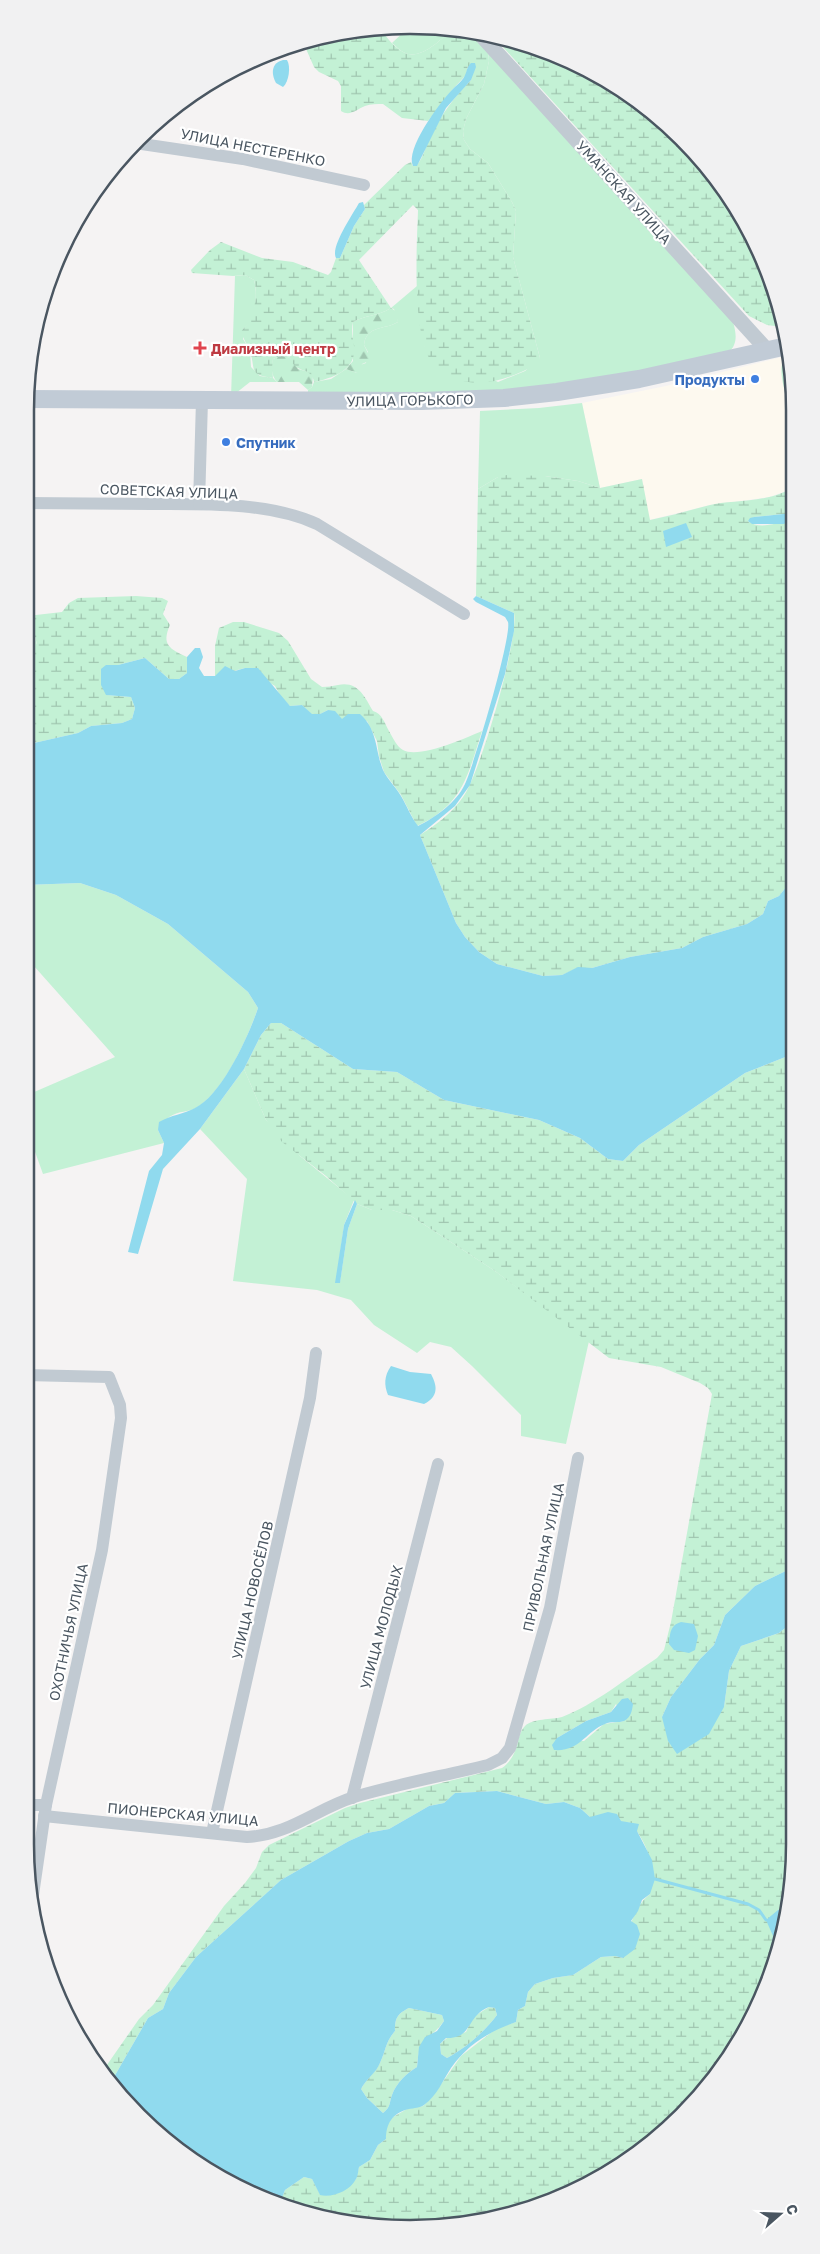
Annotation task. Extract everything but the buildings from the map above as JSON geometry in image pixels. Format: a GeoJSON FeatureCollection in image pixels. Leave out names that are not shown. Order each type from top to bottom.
{"type":"FeatureCollection","features":[{"type":"Feature","properties":{"kind":"main road","name":"УЛИЦА ГОРЬКОГО"},"geometry":{"type":"LineString","coordinates":[[34,399],[421,401],[534,395],[638,380],[781,347]]}},
{"type":"Feature","properties":{"kind":"street","name":"УМАНСКАЯ УЛИЦА"},"geometry":{"type":"LineString","coordinates":[[487,42],[768,350]]}},
{"type":"Feature","properties":{"kind":"street","name":"УЛИЦА НЕСТЕРЕНКО"},"geometry":{"type":"LineString","coordinates":[[144,144],[244,158],[364,185]]}},
{"type":"Feature","properties":{"kind":"street"},"geometry":{"type":"LineString","coordinates":[[199,504],[202,400]]}},
{"type":"Feature","properties":{"kind":"street","name":"СОВЕТСКАЯ УЛИЦА"},"geometry":{"type":"LineString","coordinates":[[34,503],[199,504],[276,511],[301,516],[464,614]]}},
{"type":"Feature","properties":{"kind":"street","name":"УЛИЦА НОВОСЁЛОВ"},"geometry":{"type":"LineString","coordinates":[[212,1833],[310,1398],[316,1353]]}},
{"type":"Feature","properties":{"kind":"street","name":"ОХОТНИЧЬЯ УЛИЦА"},"geometry":{"type":"LineString","coordinates":[[34,1375],[110,1377],[120,1405],[120,1433],[102,1550],[45,1810],[36,1876]]}},
{"type":"Feature","properties":{"kind":"street","name":"ПРИВОЛЬНАЯ УЛИЦА"},"geometry":{"type":"LineString","coordinates":[[510,1748],[550,1608],[578,1458]]}},
{"type":"Feature","properties":{"kind":"street","name":"УЛИЦА МОЛОДЫХ"},"geometry":{"type":"LineString","coordinates":[[352,1798],[438,1464]]}},
{"type":"Feature","properties":{"kind":"street","name":"ПИОНЕРСКАЯ УЛИЦА"},"geometry":{"type":"LineString","coordinates":[[34,1807],[212,1833],[247,1837],[265,1836],[300,1823],[352,1798],[495,1762],[502,1758],[510,1748]]}},
{"type":"Feature","properties":{"kind":"shaded area"},"geometry":{"type":"Polygon","coordinates":[[[782,357],[786,410],[786,491],[769,497],[710,505],[649,520],[642,479],[600,488],[582,403],[666,386],[782,357]]]}},
{"type":"Feature","properties":{"kind":"green space"},"geometry":{"type":"Polygon","coordinates":[[[401,34],[445,36],[437,43],[418,54],[405,53],[392,43],[401,34]]]}},
{"type":"Feature","properties":{"kind":"green space"},"geometry":{"type":"Polygon","coordinates":[[[385,35],[390,42],[405,53],[418,54],[445,36],[459,37],[476,40],[488,52],[489,61],[484,84],[466,119],[463,131],[464,140],[470,149],[488,163],[516,211],[513,257],[540,358],[538,364],[500,380],[479,383],[455,379],[435,367],[426,351],[418,313],[418,210],[413,205],[359,260],[391,308],[353,322],[354,354],[348,367],[336,375],[314,382],[310,374],[296,367],[290,358],[282,355],[273,359],[273,378],[265,377],[254,371],[250,351],[241,332],[248,323],[254,308],[256,291],[254,280],[245,275],[192,273],[191,270],[210,250],[221,242],[262,258],[293,262],[328,275],[336,258],[340,258],[354,226],[365,209],[364,205],[405,165],[411,162],[413,166],[417,165],[443,114],[471,80],[468,66],[466,75],[428,121],[402,118],[383,104],[367,105],[350,113],[344,113],[341,111],[341,86],[338,81],[319,72],[314,67],[306,49],[361,37],[385,35]]]}},
{"type":"Feature","properties":{"kind":"green space"},"geometry":{"type":"Polygon","coordinates":[[[502,46],[554,62],[598,84],[619,97],[658,127],[693,162],[723,201],[736,222],[758,266],[776,326],[767,325],[749,316],[502,46]]]}},
{"type":"Feature","properties":{"kind":"green space"},"geometry":{"type":"Polygon","coordinates":[[[488,52],[733,322],[736,337],[733,348],[730,351],[639,373],[553,385],[493,391],[427,394],[308,393],[314,382],[331,379],[346,369],[357,373],[360,365],[366,363],[368,352],[364,345],[368,334],[398,322],[394,309],[391,308],[417,286],[425,347],[498,382],[525,371],[540,358],[513,257],[516,211],[488,163],[470,149],[464,140],[463,131],[466,119],[484,84],[489,61],[488,52]]]}},
{"type":"Feature","properties":{"kind":"green space"},"geometry":{"type":"Polygon","coordinates":[[[245,275],[254,280],[256,292],[255,307],[251,320],[243,329],[243,339],[250,350],[251,367],[260,376],[273,378],[277,382],[250,382],[231,397],[235,276],[245,275]]]}},
{"type":"Feature","properties":{"kind":"green space"},"geometry":{"type":"Polygon","coordinates":[[[391,308],[397,312],[398,322],[368,334],[364,345],[370,357],[369,361],[362,364],[360,372],[357,373],[346,369],[353,361],[353,322],[391,308]]]}},
{"type":"Feature","properties":{"kind":"green space"},"geometry":{"type":"Polygon","coordinates":[[[282,355],[290,358],[298,369],[309,372],[313,376],[312,387],[308,390],[299,382],[277,382],[273,374],[272,362],[273,359],[282,355]]]}},
{"type":"Feature","properties":{"kind":"green space"},"geometry":{"type":"Polygon","coordinates":[[[783,362],[785,393],[781,373],[783,362]]]}},
{"type":"Feature","properties":{"kind":"green space"},"geometry":{"type":"Polygon","coordinates":[[[582,403],[600,488],[578,481],[545,476],[498,477],[478,489],[480,411],[539,408],[582,403]]]}},
{"type":"Feature","properties":{"kind":"green space"},"geometry":{"type":"Polygon","coordinates":[[[507,475],[545,476],[578,481],[600,488],[642,479],[650,520],[719,503],[766,498],[786,491],[786,514],[754,517],[748,521],[757,525],[768,525],[786,521],[786,887],[779,896],[768,901],[763,914],[747,924],[703,937],[682,948],[630,957],[592,968],[578,968],[562,975],[543,976],[497,964],[479,952],[465,937],[456,923],[420,835],[438,823],[454,808],[470,784],[488,736],[511,649],[514,613],[476,596],[478,489],[498,477],[507,475]]]}},
{"type":"Feature","properties":{"kind":"green space"},"geometry":{"type":"Polygon","coordinates":[[[136,596],[162,598],[168,601],[163,614],[170,625],[166,637],[167,642],[172,649],[187,657],[187,673],[179,679],[169,679],[145,658],[118,665],[106,665],[107,695],[131,697],[135,708],[132,719],[122,723],[91,726],[78,733],[34,743],[34,647],[37,644],[34,634],[34,615],[62,612],[69,603],[78,598],[136,596]]]}},
{"type":"Feature","properties":{"kind":"green space"},"geometry":{"type":"Polygon","coordinates":[[[233,622],[244,622],[279,633],[288,641],[311,679],[322,687],[345,684],[351,685],[360,691],[373,711],[381,716],[395,742],[403,750],[420,752],[431,750],[482,731],[467,775],[454,798],[432,818],[417,826],[401,795],[384,772],[377,741],[367,721],[342,720],[328,710],[320,714],[311,714],[302,705],[290,706],[281,697],[275,686],[245,668],[215,676],[215,646],[219,628],[233,622]]]}},
{"type":"Feature","properties":{"kind":"green space"},"geometry":{"type":"Polygon","coordinates":[[[34,634],[37,645],[34,648],[34,634]]]}},
{"type":"Feature","properties":{"kind":"green space"},"geometry":{"type":"Polygon","coordinates":[[[80,883],[116,895],[168,924],[248,992],[258,1008],[234,1063],[216,1090],[196,1108],[174,1114],[166,1120],[158,1130],[164,1143],[43,1174],[34,1149],[34,1092],[115,1057],[34,966],[34,885],[80,883]]]}},
{"type":"Feature","properties":{"kind":"green space"},"geometry":{"type":"Polygon","coordinates":[[[271,1023],[281,1023],[353,1069],[397,1072],[444,1100],[539,1120],[580,1138],[608,1159],[623,1161],[639,1145],[745,1073],[786,1057],[786,1571],[755,1586],[725,1615],[714,1645],[700,1659],[671,1697],[662,1717],[724,1707],[729,1671],[741,1646],[779,1633],[786,1627],[785,1869],[780,1909],[778,1910],[771,1948],[758,1988],[723,2053],[693,2092],[658,2127],[619,2157],[554,2192],[483,2213],[435,2219],[385,2219],[337,2213],[282,2198],[285,2190],[304,2177],[312,2179],[320,2194],[335,2194],[348,2186],[356,2179],[359,2167],[370,2160],[378,2145],[386,2139],[386,2126],[393,2117],[407,2109],[423,2106],[432,2097],[461,2056],[497,2028],[516,2022],[518,2010],[525,2006],[528,1992],[535,1984],[553,1978],[573,1975],[601,1957],[615,1956],[623,1958],[634,1915],[638,1907],[650,1894],[650,1864],[647,1849],[631,1823],[590,1817],[580,1808],[564,1802],[546,1804],[497,1791],[455,1793],[444,1803],[429,1806],[389,1829],[367,1833],[349,1841],[281,1880],[196,1957],[169,1993],[163,2009],[148,2018],[115,2076],[106,2066],[139,2019],[153,2005],[224,1906],[245,1883],[256,1868],[262,1852],[269,1845],[345,1808],[360,1803],[502,1768],[512,1757],[522,1730],[528,1723],[562,1717],[574,1712],[657,1658],[664,1650],[671,1622],[712,1394],[708,1388],[700,1383],[661,1367],[609,1358],[495,1271],[411,1216],[392,1210],[372,1210],[357,1204],[326,1176],[282,1142],[266,1120],[244,1069],[261,1035],[271,1023]],[[616,1704],[611,1712],[586,1721],[557,1738],[584,1741],[604,1724],[624,1721],[616,1704]]]}},
{"type":"Feature","properties":{"kind":"green space"},"geometry":{"type":"Polygon","coordinates":[[[244,1069],[266,1120],[300,1156],[354,1200],[344,1225],[336,1283],[340,1282],[348,1229],[357,1204],[372,1210],[392,1210],[411,1216],[495,1271],[589,1341],[566,1444],[521,1436],[521,1415],[451,1347],[430,1342],[417,1353],[374,1325],[351,1300],[317,1290],[233,1281],[247,1179],[200,1129],[244,1069]]]}},
{"type":"Feature","properties":{"kind":"green space"},"geometry":{"type":"Polygon","coordinates":[[[489,2007],[495,2008],[497,2015],[480,2033],[468,2044],[447,2058],[441,2054],[440,2044],[447,2038],[466,2032],[473,2017],[489,2007]]]}},
{"type":"Feature","properties":{"kind":"green space"},"geometry":{"type":"Polygon","coordinates":[[[409,2008],[442,2015],[444,2021],[422,2043],[417,2067],[399,2082],[389,2107],[383,2113],[367,2098],[361,2089],[380,2063],[387,2043],[395,2031],[398,2017],[409,2008]]]}},
{"type":"Feature","properties":{"kind":"water"},"geometry":{"type":"Polygon","coordinates":[[[287,60],[289,70],[287,82],[283,87],[276,83],[273,69],[279,61],[287,60]]]}},
{"type":"Feature","properties":{"kind":"water"},"geometry":{"type":"Polygon","coordinates":[[[471,63],[475,63],[476,67],[471,80],[446,108],[417,166],[413,166],[414,149],[424,127],[446,97],[464,78],[471,63]]]}},
{"type":"Feature","properties":{"kind":"water"},"geometry":{"type":"Polygon","coordinates":[[[363,202],[365,209],[354,226],[340,258],[336,258],[336,246],[339,239],[359,203],[363,202]]]}},
{"type":"Feature","properties":{"kind":"water"},"geometry":{"type":"Polygon","coordinates":[[[786,514],[786,522],[784,524],[752,524],[748,521],[754,517],[786,514]]]}},
{"type":"Feature","properties":{"kind":"water"},"geometry":{"type":"Polygon","coordinates":[[[686,523],[692,537],[666,547],[663,531],[686,523]]]}},
{"type":"Feature","properties":{"kind":"water"},"geometry":{"type":"Polygon","coordinates":[[[476,596],[514,613],[514,631],[505,674],[470,785],[455,806],[420,835],[456,923],[465,937],[479,952],[497,964],[543,976],[562,975],[578,967],[592,968],[630,957],[682,948],[703,937],[747,924],[763,914],[768,901],[779,896],[786,887],[786,1057],[745,1073],[639,1145],[623,1161],[608,1159],[580,1138],[539,1120],[444,1100],[397,1072],[353,1069],[281,1023],[271,1023],[261,1035],[244,1069],[200,1129],[163,1169],[138,1254],[128,1252],[149,1171],[162,1155],[164,1143],[158,1130],[159,1122],[195,1108],[215,1091],[241,1048],[258,1008],[248,992],[168,924],[116,895],[80,883],[34,885],[34,743],[78,733],[91,726],[122,723],[132,719],[135,708],[131,697],[106,695],[101,685],[101,669],[106,665],[118,665],[145,658],[169,679],[179,679],[187,673],[187,657],[195,648],[200,648],[203,657],[199,668],[204,676],[215,676],[225,666],[235,671],[245,668],[258,668],[290,706],[302,705],[312,714],[320,714],[328,710],[335,711],[342,719],[348,714],[360,714],[366,720],[373,733],[383,770],[418,826],[445,809],[465,784],[499,675],[508,632],[508,622],[505,617],[473,599],[476,596]]]}},
{"type":"Feature","properties":{"kind":"water"},"geometry":{"type":"Polygon","coordinates":[[[355,1200],[357,1204],[348,1229],[340,1283],[335,1283],[344,1225],[355,1200]]]}},
{"type":"Feature","properties":{"kind":"water"},"geometry":{"type":"Polygon","coordinates":[[[391,1366],[410,1372],[431,1374],[436,1387],[432,1398],[424,1404],[388,1395],[385,1380],[391,1366]]]}},
{"type":"Feature","properties":{"kind":"water"},"geometry":{"type":"Polygon","coordinates":[[[786,1571],[786,1627],[779,1633],[741,1646],[729,1671],[724,1707],[709,1734],[677,1754],[668,1741],[662,1717],[671,1697],[700,1659],[714,1645],[725,1615],[755,1586],[786,1571]]]}},
{"type":"Feature","properties":{"kind":"water"},"geometry":{"type":"Polygon","coordinates":[[[677,1623],[694,1624],[698,1636],[695,1650],[689,1653],[674,1650],[669,1644],[670,1633],[677,1623]]]}},
{"type":"Feature","properties":{"kind":"water"},"geometry":{"type":"Polygon","coordinates":[[[628,1698],[633,1704],[628,1718],[622,1722],[607,1723],[598,1727],[570,1748],[554,1750],[552,1745],[557,1738],[586,1721],[611,1712],[622,1699],[628,1698]]]}},
{"type":"Feature","properties":{"kind":"water"},"geometry":{"type":"Polygon","coordinates":[[[497,1791],[546,1804],[564,1802],[580,1808],[590,1817],[608,1812],[617,1814],[621,1821],[639,1824],[637,1831],[652,1860],[655,1879],[650,1894],[642,1900],[638,1911],[631,1921],[637,1925],[640,1934],[635,1949],[623,1958],[615,1956],[601,1957],[573,1975],[553,1978],[535,1984],[528,1992],[525,2006],[518,2010],[516,2022],[488,2034],[472,2045],[458,2059],[436,2093],[424,2105],[403,2111],[394,2116],[387,2129],[386,2139],[378,2145],[370,2160],[359,2167],[357,2176],[350,2187],[340,2193],[320,2195],[312,2179],[304,2177],[285,2190],[282,2198],[266,2192],[201,2157],[162,2127],[127,2092],[115,2076],[148,2018],[163,2009],[169,1993],[196,1957],[281,1880],[349,1841],[367,1833],[389,1829],[429,1806],[444,1803],[455,1793],[497,1791]],[[489,2007],[482,2011],[461,2035],[446,2038],[440,2044],[441,2054],[447,2058],[468,2044],[497,2015],[495,2008],[489,2007]],[[409,2008],[398,2017],[395,2031],[387,2043],[378,2067],[361,2089],[367,2098],[383,2113],[389,2107],[399,2082],[417,2067],[419,2047],[425,2037],[437,2031],[444,2021],[442,2015],[409,2008]]]}},
{"type":"Feature","properties":{"kind":"water"},"geometry":{"type":"Polygon","coordinates":[[[780,1909],[771,1949],[773,1936],[766,1920],[780,1909]]]}},
{"type":"Feature","properties":{"kind":"waterway"},"geometry":{"type":"LineString","coordinates":[[655,1879],[748,1904],[759,1910],[766,1920]]}},
{"type":"Feature","properties":{"kind":"place","name":"Диализный центр"},"geometry":{"type":"Point","coordinates":[200,348]}},
{"type":"Feature","properties":{"kind":"place","name":"Продукты"},"geometry":{"type":"Point","coordinates":[755,379]}},
{"type":"Feature","properties":{"kind":"place","name":"Спутник"},"geometry":{"type":"Point","coordinates":[226,442]}}]}
